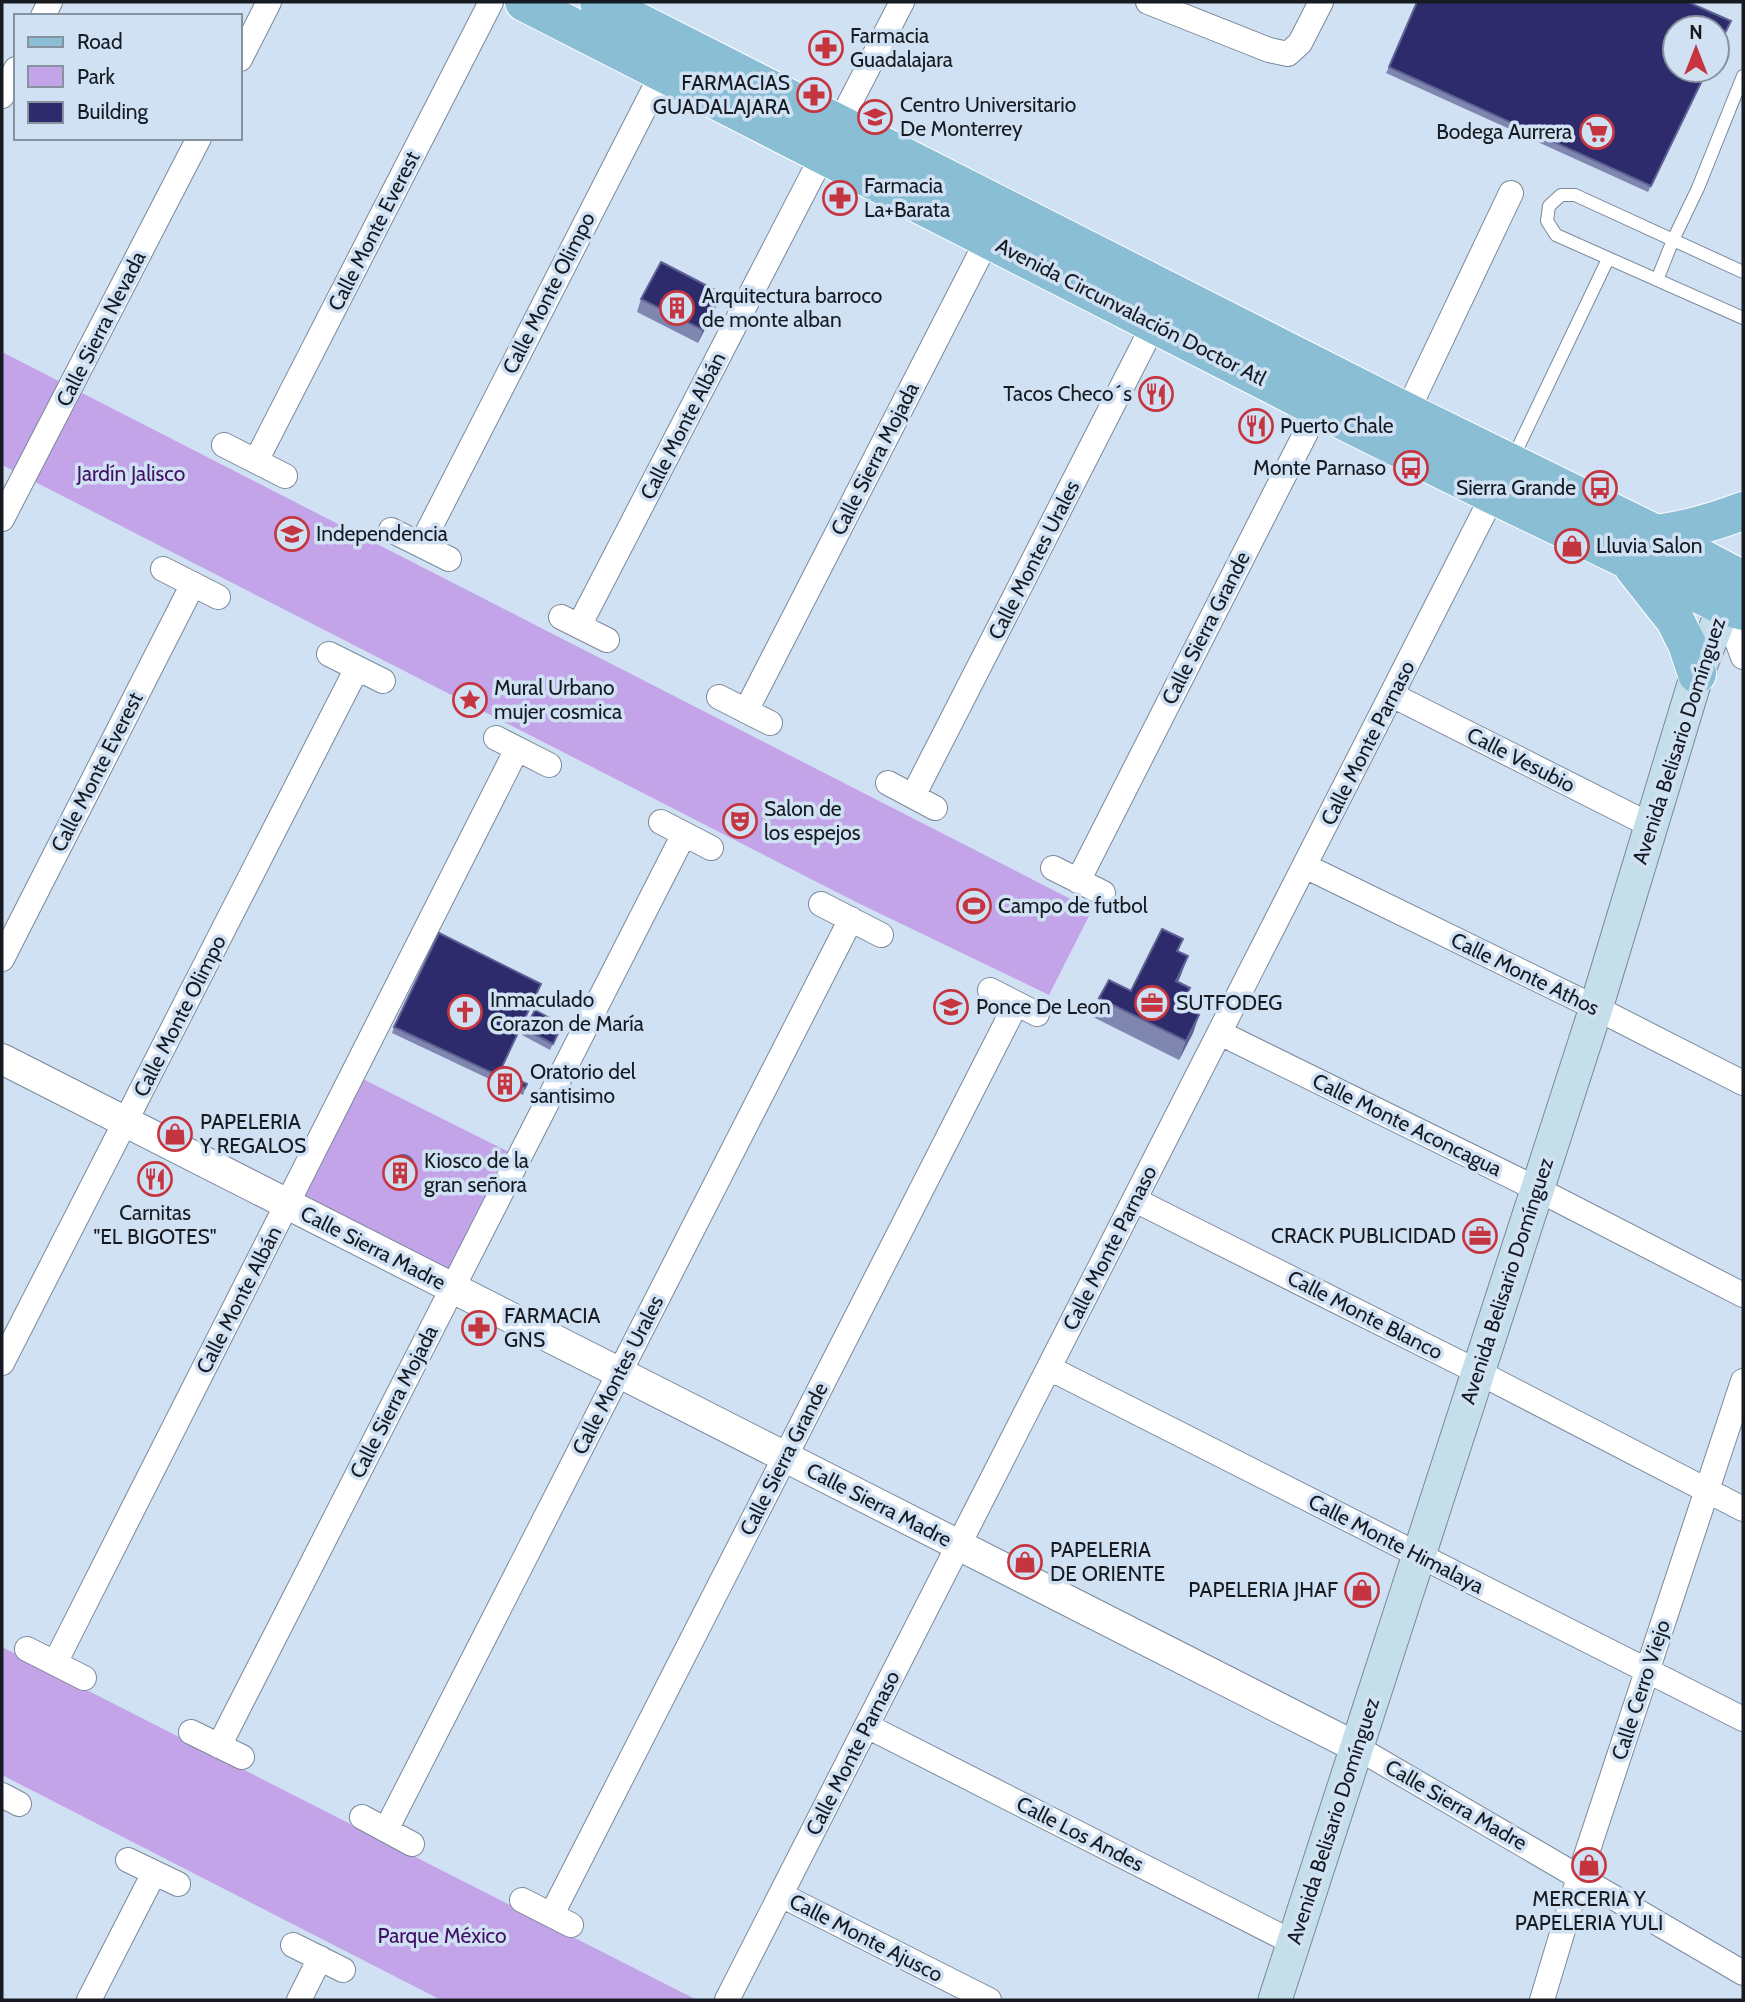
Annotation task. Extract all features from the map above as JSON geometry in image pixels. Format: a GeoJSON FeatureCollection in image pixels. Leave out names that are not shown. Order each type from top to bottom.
{"type":"FeatureCollection","features":[{"type":"Feature","properties":{"kind":"main road","name":"Avenida Circunvalación Doctor Atl"},"geometry":{"type":"LineString","coordinates":[[524,2],[670,57],[1502,479],[1656,534],[1739,587]]}},
{"type":"Feature","properties":{"kind":"main road","name":"Avenida Circunvalación Doctor Atl"},"geometry":{"type":"LineString","coordinates":[[599,2],[670,57]]}},
{"type":"Feature","properties":{"kind":"main road","name":"Avenida Circunvalación Doctor Atl"},"geometry":{"type":"LineString","coordinates":[[995,223],[1154,324],[1326,392],[1407,412],[1502,479],[1628,561],[1739,587]]}},
{"type":"Feature","properties":{"kind":"main road"},"geometry":{"type":"LineString","coordinates":[[1656,534],[1686,530],[1743,511]]}},
{"type":"Feature","properties":{"kind":"main road"},"geometry":{"type":"LineString","coordinates":[[1628,561],[1675,620],[1687,644],[1696,674]]}},
{"type":"Feature","properties":{"kind":"main road","name":"Avenida Belisario Domínguez"},"geometry":{"type":"LineString","coordinates":[[1275,2000],[1596,1008],[1696,674],[1739,587]]}},
{"type":"Feature","properties":{"kind":"street"},"geometry":{"type":"LineString","coordinates":[[242,55],[269,2]]}},
{"type":"Feature","properties":{"kind":"street","name":"Calle Monte Everest"},"geometry":{"type":"LineString","coordinates":[[256,461],[491,2]]}},
{"type":"Feature","properties":{"kind":"street","name":"Calle Monte Albán"},"geometry":{"type":"LineString","coordinates":[[607,640],[570,622],[832,139],[902,2]]}},
{"type":"Feature","properties":{"kind":"street"},"geometry":{"type":"LineString","coordinates":[[1149,2],[1269,50],[1288,54],[1300,43],[1321,2]]}},
{"type":"Feature","properties":{"kind":"street","name":"Calle Monte Olimpo"},"geometry":{"type":"LineString","coordinates":[[421,545],[670,57]]}},
{"type":"Feature","properties":{"kind":"street"},"geometry":{"type":"LineString","coordinates":[[2,96],[14,73]]}},
{"type":"Feature","properties":{"kind":"street","name":"Calle Sierra Nevada"},"geometry":{"type":"LineString","coordinates":[[2,519],[198,140]]}},
{"type":"Feature","properties":{"kind":"street"},"geometry":{"type":"LineString","coordinates":[[1407,412],[1511,193]]}},
{"type":"Feature","properties":{"kind":"street","name":"Calle Sierra Mojada"},"geometry":{"type":"LineString","coordinates":[[747,711],[995,223]]}},
{"type":"Feature","properties":{"kind":"street","name":"Calle Montes Urales"},"geometry":{"type":"LineString","coordinates":[[888,783],[924,802],[1154,324]]}},
{"type":"Feature","properties":{"kind":"street","name":"Calle Sierra Grande"},"geometry":{"type":"LineString","coordinates":[[1078,881],[1326,392]]}},
{"type":"Feature","properties":{"kind":"street"},"geometry":{"type":"LineString","coordinates":[[224,445],[285,476]]}},
{"type":"Feature","properties":{"kind":"street","name":"Calle Monte Parnaso"},"geometry":{"type":"LineString","coordinates":[[727,2000],[1502,479]]}},
{"type":"Feature","properties":{"kind":"street"},"geometry":{"type":"LineString","coordinates":[[391,530],[449,559]]}},
{"type":"Feature","properties":{"kind":"street"},"geometry":{"type":"LineString","coordinates":[[163,569],[218,597]]}},
{"type":"Feature","properties":{"kind":"street","name":"Calle Monte Everest"},"geometry":{"type":"LineString","coordinates":[[2,959],[193,584]]}},
{"type":"Feature","properties":{"kind":"street"},"geometry":{"type":"LineString","coordinates":[[1739,587],[1743,657]]}},
{"type":"Feature","properties":{"kind":"street"},"geometry":{"type":"LineString","coordinates":[[329,653],[383,681]]}},
{"type":"Feature","properties":{"kind":"street","name":"Calle Monte Olimpo"},"geometry":{"type":"LineString","coordinates":[[2,1363],[358,668]]}},
{"type":"Feature","properties":{"kind":"street","name":"Calle Vesubio"},"geometry":{"type":"LineString","coordinates":[[1392,695],[1650,825]]}},
{"type":"Feature","properties":{"kind":"street"},"geometry":{"type":"LineString","coordinates":[[719,697],[770,723]]}},
{"type":"Feature","properties":{"kind":"street","name":"Calle Monte Albán"},"geometry":{"type":"LineString","coordinates":[[55,1663],[287,1204],[506,744],[549,765]]}},
{"type":"Feature","properties":{"kind":"street"},"geometry":{"type":"LineString","coordinates":[[661,822],[711,848]]}},
{"type":"Feature","properties":{"kind":"street","name":"Calle Sierra Mojada"},"geometry":{"type":"LineString","coordinates":[[219,1746],[684,834]]}},
{"type":"Feature","properties":{"kind":"street","name":"Calle Monte Athos"},"geometry":{"type":"LineString","coordinates":[[1305,866],[1743,1083]]}},
{"type":"Feature","properties":{"kind":"street"},"geometry":{"type":"LineString","coordinates":[[1053,868],[1103,893]]}},
{"type":"Feature","properties":{"kind":"street"},"geometry":{"type":"LineString","coordinates":[[821,904],[881,935]]}},
{"type":"Feature","properties":{"kind":"street","name":"Calle Montes Urales"},"geometry":{"type":"LineString","coordinates":[[386,1830],[850,919]]}},
{"type":"Feature","properties":{"kind":"street","name":"Calle Sierra Grande"},"geometry":{"type":"LineString","coordinates":[[522,1900],[561,1920],[785,1457],[1027,1009],[990,990]]}},
{"type":"Feature","properties":{"kind":"street","name":"Calle Monte Aconcagua"},"geometry":{"type":"LineString","coordinates":[[1220,1033],[1537,1189],[1743,1295]]}},
{"type":"Feature","properties":{"kind":"street","name":"Calle Sierra Madre"},"geometry":{"type":"LineString","coordinates":[[2,1059],[1356,1747],[1743,1973]]}},
{"type":"Feature","properties":{"kind":"street","name":"Calle Monte Blanco"},"geometry":{"type":"LineString","coordinates":[[1135,1200],[1743,1509]]}},
{"type":"Feature","properties":{"kind":"street","name":"Calle Monte Himalaya"},"geometry":{"type":"LineString","coordinates":[[1049,1368],[1743,1719]]}},
{"type":"Feature","properties":{"kind":"street","name":"Calle Cerro Viejo"},"geometry":{"type":"LineString","coordinates":[[1542,2000],[1743,1381]]}},
{"type":"Feature","properties":{"kind":"street"},"geometry":{"type":"LineString","coordinates":[[27,1648],[84,1678]]}},
{"type":"Feature","properties":{"kind":"street","name":"Calle Los Andes"},"geometry":{"type":"LineString","coordinates":[[867,1726],[1294,1943]]}},
{"type":"Feature","properties":{"kind":"street"},"geometry":{"type":"LineString","coordinates":[[191,1732],[242,1758]]}},
{"type":"Feature","properties":{"kind":"street"},"geometry":{"type":"LineString","coordinates":[[362,1818],[412,1844]]}},
{"type":"Feature","properties":{"kind":"street"},"geometry":{"type":"LineString","coordinates":[[128,1860],[178,1884]]}},
{"type":"Feature","properties":{"kind":"street"},"geometry":{"type":"LineString","coordinates":[[89,2000],[154,1873]]}},
{"type":"Feature","properties":{"kind":"street","name":"Calle Monte Ajusco"},"geometry":{"type":"LineString","coordinates":[[781,1895],[989,2000]]}},
{"type":"Feature","properties":{"kind":"street"},"geometry":{"type":"LineString","coordinates":[[293,1945],[343,1970]]}},
{"type":"Feature","properties":{"kind":"street"},"geometry":{"type":"LineString","coordinates":[[299,2000],[320,1958]]}},
{"type":"Feature","properties":{"kind":"lane"},"geometry":{"type":"LineString","coordinates":[[1657,280],[1673,240],[1738,107],[1743,76]]}},
{"type":"Feature","properties":{"kind":"lane"},"geometry":{"type":"LineString","coordinates":[[1743,272],[1575,195],[1560,195],[1549,206],[1547,221],[1556,236],[1743,318]]}},
{"type":"Feature","properties":{"kind":"lane","name":"Calle Monte Parnaso"},"geometry":{"type":"LineString","coordinates":[[1502,479],[1608,259]]}},
{"type":"Feature","properties":{"kind":"green space","name":"Jardín Jalisco"},"geometry":{"type":"Polygon","coordinates":[[[2,352],[1092,910],[1049,995],[856,902],[2,465],[2,352]]]}},
{"type":"Feature","properties":{"kind":"green space"},"geometry":{"type":"Polygon","coordinates":[[[361,1078],[509,1152],[447,1273],[303,1199],[361,1078]]]}},
{"type":"Feature","properties":{"kind":"green space","name":"Parque México"},"geometry":{"type":"Polygon","coordinates":[[[2,1647],[697,2000],[441,2000],[2,1775],[2,1647]]]}},
{"type":"Feature","properties":{"kind":"building","name":"Bodega Aurrera"},"geometry":{"type":"Polygon","coordinates":[[[1417,2],[1688,2],[1715,14],[1661,14],[1661,84],[1700,84],[1651,186],[1389,67],[1417,2]]]}},
{"type":"Feature","properties":{"kind":"building","name":"Arquitectura barroco de monte alban"},"geometry":{"type":"Polygon","coordinates":[[[661,262],[721,293],[703,330],[641,299],[661,262]]]}},
{"type":"Feature","properties":{"kind":"building","name":"SUTFODEG"},"geometry":{"type":"Polygon","coordinates":[[[1162,929],[1183,939],[1177,951],[1188,956],[1176,981],[1190,988],[1181,1005],[1199,1015],[1186,1041],[1099,998],[1109,980],[1131,991],[1162,929]]]}},
{"type":"Feature","properties":{"kind":"building","name":"Inmaculado Corazon de María"},"geometry":{"type":"Polygon","coordinates":[[[439,933],[541,984],[500,1071],[527,1084],[525,1088],[394,1027],[439,933]]]}},
{"type":"Feature","properties":{"kind":"building"},"geometry":{"type":"Polygon","coordinates":[[[535,1010],[562,1025],[553,1044],[525,1029],[535,1010]]]}},
{"type":"Feature","properties":{"kind":"building","name":"Kiosco de la gran señora"},"geometry":{"type":"Polygon","coordinates":[[[403,1155],[413,1162],[414,1166],[407,1176],[403,1177],[393,1170],[392,1166],[399,1156],[403,1155]]]}},
{"type":"Feature","properties":{"kind":"place","name":"Farmacia Guadalajara"},"geometry":{"type":"Point","coordinates":[826,48]}},
{"type":"Feature","properties":{"kind":"place","name":"FARMACIAS GUADALAJARA"},"geometry":{"type":"Point","coordinates":[814,95]}},
{"type":"Feature","properties":{"kind":"place","name":"Centro Universitario De Monterrey"},"geometry":{"type":"Point","coordinates":[875,117]}},
{"type":"Feature","properties":{"kind":"place","name":"Bodega Aurrera"},"geometry":{"type":"Point","coordinates":[1597,132]}},
{"type":"Feature","properties":{"kind":"place","name":"Farmacia La+Barata"},"geometry":{"type":"Point","coordinates":[840,198]}},
{"type":"Feature","properties":{"kind":"place","name":"Arquitectura barroco de monte alban"},"geometry":{"type":"Point","coordinates":[677,308]}},
{"type":"Feature","properties":{"kind":"place","name":"Tacos Checo´s"},"geometry":{"type":"Point","coordinates":[1156,394]}},
{"type":"Feature","properties":{"kind":"place","name":"Puerto Chale"},"geometry":{"type":"Point","coordinates":[1256,426]}},
{"type":"Feature","properties":{"kind":"place","name":"Monte Parnaso"},"geometry":{"type":"Point","coordinates":[1411,468]}},
{"type":"Feature","properties":{"kind":"place","name":"Sierra Grande"},"geometry":{"type":"Point","coordinates":[1600,488]}},
{"type":"Feature","properties":{"kind":"place","name":"Independencia"},"geometry":{"type":"Point","coordinates":[292,534]}},
{"type":"Feature","properties":{"kind":"place","name":"Lluvia Salon"},"geometry":{"type":"Point","coordinates":[1572,546]}},
{"type":"Feature","properties":{"kind":"place","name":"Mural Urbano mujer cosmica"},"geometry":{"type":"Point","coordinates":[470,700]}},
{"type":"Feature","properties":{"kind":"place","name":"Salon de los espejos"},"geometry":{"type":"Point","coordinates":[740,821]}},
{"type":"Feature","properties":{"kind":"place","name":"Campo de futbol"},"geometry":{"type":"Point","coordinates":[974,906]}},
{"type":"Feature","properties":{"kind":"place","name":"SUTFODEG"},"geometry":{"type":"Point","coordinates":[1152,1003]}},
{"type":"Feature","properties":{"kind":"place","name":"Ponce De Leon"},"geometry":{"type":"Point","coordinates":[951,1007]}},
{"type":"Feature","properties":{"kind":"place","name":"Inmaculado Corazon de María"},"geometry":{"type":"Point","coordinates":[465,1012]}},
{"type":"Feature","properties":{"kind":"place","name":"Oratorio del santisimo"},"geometry":{"type":"Point","coordinates":[505,1084]}},
{"type":"Feature","properties":{"kind":"place","name":"PAPELERIA Y REGALOS"},"geometry":{"type":"Point","coordinates":[175,1134]}},
{"type":"Feature","properties":{"kind":"place","name":"Kiosco de la gran señora"},"geometry":{"type":"Point","coordinates":[400,1173]}},
{"type":"Feature","properties":{"kind":"place","name":"Carnitas \"EL BIGOTES\""},"geometry":{"type":"Point","coordinates":[155,1179]}},
{"type":"Feature","properties":{"kind":"place","name":"CRACK PUBLICIDAD"},"geometry":{"type":"Point","coordinates":[1480,1236]}},
{"type":"Feature","properties":{"kind":"place","name":"FARMACIA GNS"},"geometry":{"type":"Point","coordinates":[479,1328]}},
{"type":"Feature","properties":{"kind":"place","name":"PAPELERIA DE ORIENTE"},"geometry":{"type":"Point","coordinates":[1025,1562]}},
{"type":"Feature","properties":{"kind":"place","name":"PAPELERIA JHAF"},"geometry":{"type":"Point","coordinates":[1362,1590]}},
{"type":"Feature","properties":{"kind":"place","name":"MERCERIA Y PAPELERIA YULI"},"geometry":{"type":"Point","coordinates":[1589,1865]}}]}
